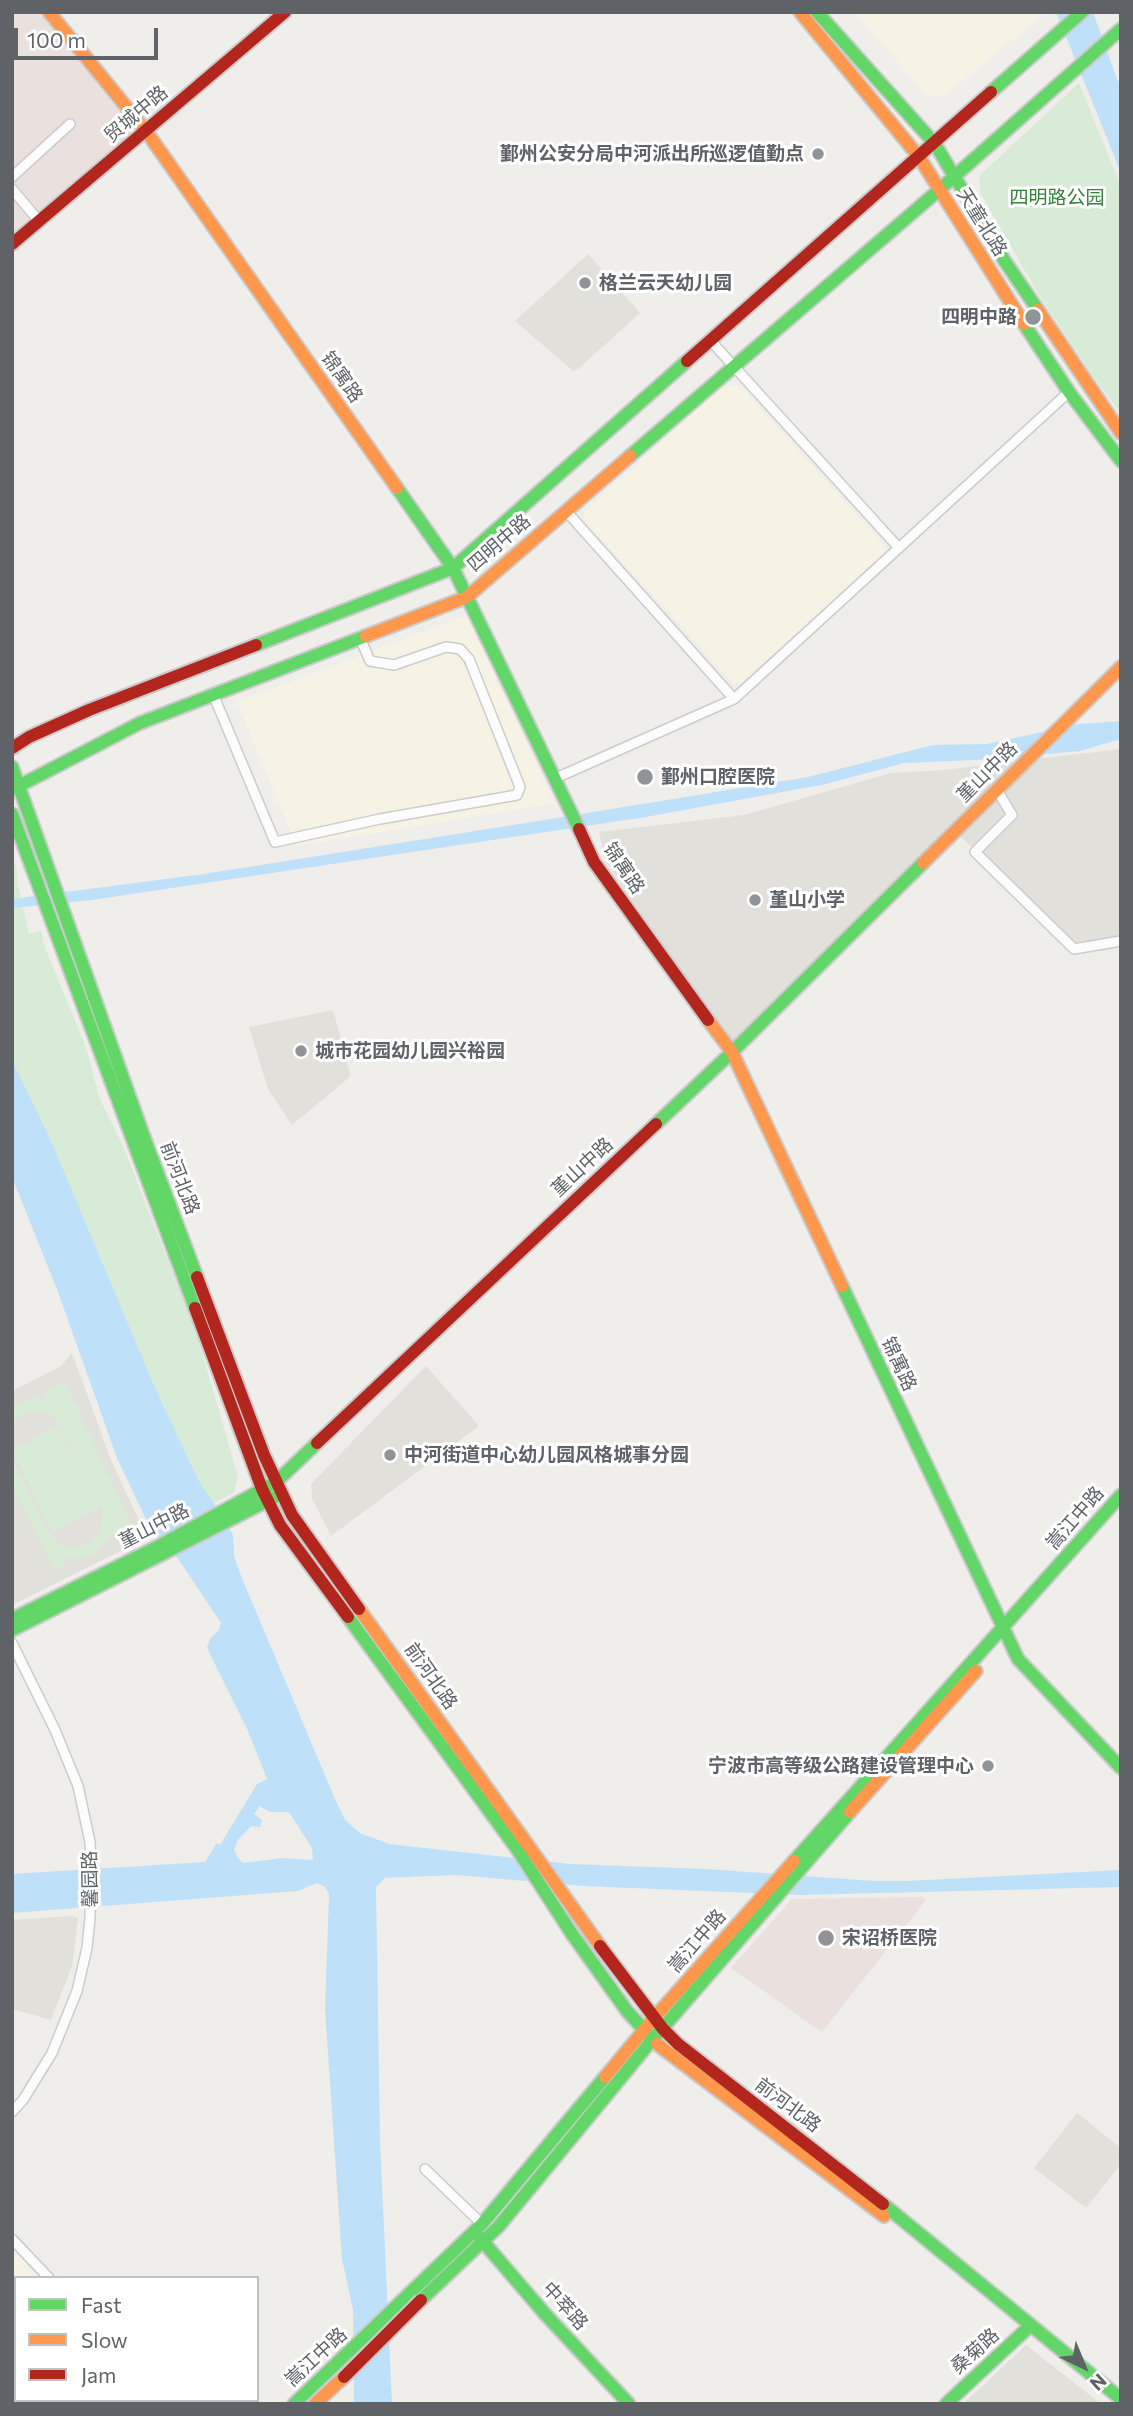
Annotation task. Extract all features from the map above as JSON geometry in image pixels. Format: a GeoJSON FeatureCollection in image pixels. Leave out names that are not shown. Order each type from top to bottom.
{"type":"FeatureCollection","features":[{"type":"Feature","properties":{"kind":"main road","name":"锦寓路"},"geometry":{"type":"LineString","coordinates":[[49,12],[146,131],[453,568],[594,862],[732,1052],[1018,1659],[1121,1768]]}},
{"type":"Feature","properties":{"kind":"main road","name":"贸城中路"},"geometry":{"type":"LineString","coordinates":[[12,244],[285,12]]}},
{"type":"Feature","properties":{"kind":"main road","name":"天童北路"},"geometry":{"type":"LineString","coordinates":[[800,12],[919,157],[1069,392],[1121,461]]}},
{"type":"Feature","properties":{"kind":"main road"},"geometry":{"type":"LineString","coordinates":[[817,12],[935,144],[1004,260],[1121,433]]}},
{"type":"Feature","properties":{"kind":"main road","name":"四明中路"},"geometry":{"type":"LineString","coordinates":[[12,748],[29,737],[89,710],[453,568],[1082,12]]}},
{"type":"Feature","properties":{"kind":"main road","name":"四明中路"},"geometry":{"type":"LineString","coordinates":[[16,787],[140,723],[467,597],[939,190],[1121,29]]}},
{"type":"Feature","properties":{"kind":"main road","name":"堇山中路"},"geometry":{"type":"LineString","coordinates":[[12,1630],[278,1488],[732,1052],[1121,667]]}},
{"type":"Feature","properties":{"kind":"main road","name":"前河北路"},"geometry":{"type":"LineString","coordinates":[[12,767],[16,787],[48,868],[145,1140],[278,1488],[292,1515],[523,1849],[572,1934],[648,2036],[829,2171],[1121,2399]]}},
{"type":"Feature","properties":{"kind":"main road","name":"前河北路"},"geometry":{"type":"LineString","coordinates":[[12,814],[266,1495],[280,1525],[331,1597],[363,1635],[523,1849],[572,1908],[663,2029],[678,2044],[834,2164],[1115,2404]]}},
{"type":"Feature","properties":{"kind":"main road","name":"嵩江中路"},"geometry":{"type":"LineString","coordinates":[[1004,1633],[1121,1495]]}},
{"type":"Feature","properties":{"kind":"main road","name":"嵩江中路"},"geometry":{"type":"LineString","coordinates":[[294,2404],[340,2371],[480,2232],[507,2216],[648,2036],[654,2018],[766,1900],[1004,1633],[1121,1508]]}},
{"type":"Feature","properties":{"kind":"main road","name":"堇山中路"},"geometry":{"type":"LineString","coordinates":[[12,1619],[159,1551]]}},
{"type":"Feature","properties":{"kind":"main road","name":"嵩江中路"},"geometry":{"type":"LineString","coordinates":[[648,2036],[663,2029],[766,1900]]}},
{"type":"Feature","properties":{"kind":"main road","name":"中萃路"},"geometry":{"type":"LineString","coordinates":[[480,2232],[545,2314],[629,2404]]}},
{"type":"Feature","properties":{"kind":"main road","name":"桑菊路"},"geometry":{"type":"LineString","coordinates":[[946,2404],[1028,2329]]}},
{"type":"Feature","properties":{"kind":"main road","name":"嵩江中路"},"geometry":{"type":"LineString","coordinates":[[315,2404],[340,2371]]}},
{"type":"Feature","properties":{"kind":"street"},"geometry":{"type":"LineString","coordinates":[[12,177],[70,124]]}},
{"type":"Feature","properties":{"kind":"street"},"geometry":{"type":"LineString","coordinates":[[14,193],[39,221]]}},
{"type":"Feature","properties":{"kind":"street"},"geometry":{"type":"LineString","coordinates":[[710,340],[899,548]]}},
{"type":"Feature","properties":{"kind":"street"},"geometry":{"type":"LineString","coordinates":[[556,778],[734,699],[1069,392]]}},
{"type":"Feature","properties":{"kind":"street"},"geometry":{"type":"LineString","coordinates":[[566,511],[734,699]]}},
{"type":"Feature","properties":{"kind":"street"},"geometry":{"type":"LineString","coordinates":[[213,694],[275,842],[380,819],[517,794],[520,787],[469,659],[460,649],[446,647],[394,665],[370,661],[360,638]]}},
{"type":"Feature","properties":{"kind":"street"},"geometry":{"type":"LineString","coordinates":[[997,790],[1012,814],[975,852],[1074,949],[1121,941]]}},
{"type":"Feature","properties":{"kind":"street","name":"馨园路"},"geometry":{"type":"LineString","coordinates":[[12,1643],[55,1730],[78,1786],[90,1842],[91,1863],[87,1948],[77,1991],[52,2053],[23,2100],[12,2112]]}},
{"type":"Feature","properties":{"kind":"street"},"geometry":{"type":"LineString","coordinates":[[425,2169],[480,2232]]}},
{"type":"Feature","properties":{"kind":"street"},"geometry":{"type":"LineString","coordinates":[[12,2239],[47,2276]]}},
{"type":"Feature","properties":{"kind":"shaded area"},"geometry":{"type":"Polygon","coordinates":[[[12,12],[39,12],[134,130],[12,233],[12,12]]]}},
{"type":"Feature","properties":{"kind":"shaded area"},"geometry":{"type":"Polygon","coordinates":[[[854,12],[1046,12],[944,96],[928,96],[854,12]]]}},
{"type":"Feature","properties":{"kind":"shaded area","name":"格兰云天幼儿园"},"geometry":{"type":"Polygon","coordinates":[[[588,254],[640,313],[573,371],[515,321],[588,254]]]}},
{"type":"Feature","properties":{"kind":"shaded area"},"geometry":{"type":"Polygon","coordinates":[[[739,385],[886,547],[885,554],[741,683],[733,683],[585,521],[584,512],[723,386],[739,385]]]}},
{"type":"Feature","properties":{"kind":"shaded area"},"geometry":{"type":"Polygon","coordinates":[[[460,618],[469,621],[554,803],[297,846],[237,702],[460,618]]]}},
{"type":"Feature","properties":{"kind":"shaded area","name":"堇山小学"},"geometry":{"type":"Polygon","coordinates":[[[1121,749],[1121,939],[1074,947],[951,827],[732,1045],[605,861],[599,832],[744,815],[891,773],[943,770],[1121,749]]]}},
{"type":"Feature","properties":{"kind":"shaded area","name":"城市花园幼儿园兴裕园"},"geometry":{"type":"Polygon","coordinates":[[[333,1010],[351,1076],[292,1125],[268,1089],[249,1027],[333,1010]]]}},
{"type":"Feature","properties":{"kind":"shaded area"},"geometry":{"type":"Polygon","coordinates":[[[72,1353],[111,1460],[147,1538],[12,1605],[12,1391],[61,1366],[72,1353]]]}},
{"type":"Feature","properties":{"kind":"shaded area","name":"中河街道中心幼儿园风格城事分园"},"geometry":{"type":"Polygon","coordinates":[[[426,1366],[479,1426],[331,1536],[312,1498],[311,1484],[426,1366]]]}},
{"type":"Feature","properties":{"kind":"shaded area","name":"宋诏桥医院"},"geometry":{"type":"Polygon","coordinates":[[[922,1897],[926,1900],[822,2032],[731,1968],[792,1899],[922,1897]]]}},
{"type":"Feature","properties":{"kind":"shaded area"},"geometry":{"type":"Polygon","coordinates":[[[71,1916],[78,1918],[72,1966],[51,2020],[12,2009],[13,1920],[71,1916]]]}},
{"type":"Feature","properties":{"kind":"shaded area"},"geometry":{"type":"Polygon","coordinates":[[[1077,2113],[1121,2148],[1121,2164],[1086,2208],[1034,2168],[1077,2113]]]}},
{"type":"Feature","properties":{"kind":"shaded area"},"geometry":{"type":"Polygon","coordinates":[[[12,2249],[37,2276],[14,2276],[14,2402],[157,2404],[12,2404],[12,2249]]]}},
{"type":"Feature","properties":{"kind":"shaded area"},"geometry":{"type":"Polygon","coordinates":[[[1026,2345],[1101,2404],[963,2404],[1026,2345]]]}},
{"type":"Feature","properties":{"kind":"green space","name":"四明路公园"},"geometry":{"type":"Polygon","coordinates":[[[1079,83],[1121,187],[1121,413],[1094,378],[1036,290],[981,194],[979,176],[1079,83]]]}},
{"type":"Feature","properties":{"kind":"green space"},"geometry":{"type":"Polygon","coordinates":[[[12,858],[16,866],[29,934],[41,931],[45,948],[86,1047],[99,1097],[122,1144],[196,1331],[238,1477],[234,1493],[214,1503],[200,1483],[156,1390],[53,1145],[12,1060],[12,858]]]}},
{"type":"Feature","properties":{"kind":"green space"},"geometry":{"type":"Polygon","coordinates":[[[65,1382],[136,1533],[118,1541],[114,1533],[96,1552],[80,1559],[64,1559],[66,1566],[55,1571],[12,1485],[12,1458],[50,1534],[61,1545],[76,1548],[91,1543],[101,1530],[103,1511],[57,1421],[45,1412],[29,1411],[12,1423],[12,1408],[33,1398],[47,1400],[44,1392],[65,1382]]]}},
{"type":"Feature","properties":{"kind":"green space"},"geometry":{"type":"Polygon","coordinates":[[[58,1426],[100,1507],[52,1532],[12,1450],[58,1426]]]}},
{"type":"Feature","properties":{"kind":"water"},"geometry":{"type":"Polygon","coordinates":[[[1056,12],[1093,12],[1121,90],[1121,173],[1056,12]]]}},
{"type":"Feature","properties":{"kind":"water"},"geometry":{"type":"Polygon","coordinates":[[[1121,721],[1121,739],[1080,751],[904,763],[826,784],[646,817],[92,900],[12,908],[12,899],[204,874],[532,822],[808,777],[933,745],[987,744],[1079,724],[1121,721]]]}},
{"type":"Feature","properties":{"kind":"water"},"geometry":{"type":"Polygon","coordinates":[[[12,1060],[53,1145],[156,1390],[200,1483],[233,1535],[234,1556],[241,1576],[335,1799],[345,1820],[360,1833],[389,1844],[570,1864],[706,1869],[873,1881],[1121,1870],[1121,1887],[801,1895],[583,1886],[456,1875],[385,1878],[376,1887],[380,2140],[392,2404],[354,2404],[353,2310],[342,2259],[325,2010],[329,1894],[325,1887],[317,1883],[298,1891],[12,1913],[12,1874],[205,1862],[217,1843],[220,1845],[257,1784],[267,1779],[247,1729],[207,1648],[221,1623],[179,1560],[151,1530],[117,1458],[58,1292],[12,1177],[12,1060]],[[260,1806],[254,1814],[262,1820],[260,1827],[251,1826],[238,1840],[234,1850],[238,1858],[243,1863],[282,1858],[313,1860],[312,1848],[289,1812],[270,1812],[260,1806]]]}},
{"type":"Feature","properties":{"kind":"traffic: fast"},"geometry":{"type":"LineString","coordinates":[[817,12],[935,144],[1004,260],[1038,310]]}},
{"type":"Feature","properties":{"kind":"traffic: fast"},"geometry":{"type":"LineString","coordinates":[[991,92],[1082,12]]}},
{"type":"Feature","properties":{"kind":"traffic: fast"},"geometry":{"type":"LineString","coordinates":[[630,456],[1121,29]]}},
{"type":"Feature","properties":{"kind":"traffic: fast"},"geometry":{"type":"LineString","coordinates":[[1024,324],[1069,392],[1121,461]]}},
{"type":"Feature","properties":{"kind":"traffic: fast"},"geometry":{"type":"LineString","coordinates":[[256,645],[453,568],[687,361]]}},
{"type":"Feature","properties":{"kind":"traffic: fast"},"geometry":{"type":"LineString","coordinates":[[397,488],[453,568],[579,829]]}},
{"type":"Feature","properties":{"kind":"traffic: fast"},"geometry":{"type":"LineString","coordinates":[[13,789],[140,723],[366,636]]}},
{"type":"Feature","properties":{"kind":"traffic: fast"},"geometry":{"type":"LineString","coordinates":[[12,767],[145,1140],[197,1277]]}},
{"type":"Feature","properties":{"kind":"traffic: fast"},"geometry":{"type":"LineString","coordinates":[[12,814],[195,1308]]}},
{"type":"Feature","properties":{"kind":"traffic: fast"},"geometry":{"type":"LineString","coordinates":[[656,1124],[923,863]]}},
{"type":"Feature","properties":{"kind":"traffic: fast"},"geometry":{"type":"LineString","coordinates":[[842,1286],[1018,1659],[1121,1768]]}},
{"type":"Feature","properties":{"kind":"traffic: fast"},"geometry":{"type":"LineString","coordinates":[[12,1619],[157,1547],[276,1482],[317,1443]]}},
{"type":"Feature","properties":{"kind":"traffic: fast"},"geometry":{"type":"LineString","coordinates":[[794,1861],[1121,1495]]}},
{"type":"Feature","properties":{"kind":"traffic: fast"},"geometry":{"type":"LineString","coordinates":[[12,1630],[275,1497]]}},
{"type":"Feature","properties":{"kind":"traffic: fast"},"geometry":{"type":"LineString","coordinates":[[348,1617],[517,1849],[572,1934],[627,2011],[657,2044]]}},
{"type":"Feature","properties":{"kind":"traffic: fast"},"geometry":{"type":"LineString","coordinates":[[421,2300],[499,2226],[652,2040],[850,1812]]}},
{"type":"Feature","properties":{"kind":"traffic: fast"},"geometry":{"type":"LineString","coordinates":[[294,2404],[482,2224],[605,2077]]}},
{"type":"Feature","properties":{"kind":"traffic: fast"},"geometry":{"type":"LineString","coordinates":[[883,2204],[1121,2399]]}},
{"type":"Feature","properties":{"kind":"traffic: fast"},"geometry":{"type":"LineString","coordinates":[[480,2238],[545,2314],[629,2404]]}},
{"type":"Feature","properties":{"kind":"traffic: fast"},"geometry":{"type":"LineString","coordinates":[[946,2404],[1030,2326]]}},
{"type":"Feature","properties":{"kind":"traffic: slow"},"geometry":{"type":"LineString","coordinates":[[49,12],[146,131],[397,488]]}},
{"type":"Feature","properties":{"kind":"traffic: slow"},"geometry":{"type":"LineString","coordinates":[[800,12],[919,157],[1024,324]]}},
{"type":"Feature","properties":{"kind":"traffic: slow"},"geometry":{"type":"LineString","coordinates":[[1038,310],[1121,433]]}},
{"type":"Feature","properties":{"kind":"traffic: slow"},"geometry":{"type":"LineString","coordinates":[[366,636],[467,597],[630,456]]}},
{"type":"Feature","properties":{"kind":"traffic: slow"},"geometry":{"type":"LineString","coordinates":[[923,863],[1121,667]]}},
{"type":"Feature","properties":{"kind":"traffic: slow"},"geometry":{"type":"LineString","coordinates":[[708,1020],[732,1052],[842,1286]]}},
{"type":"Feature","properties":{"kind":"traffic: slow"},"geometry":{"type":"LineString","coordinates":[[359,1609],[600,1946]]}},
{"type":"Feature","properties":{"kind":"traffic: slow"},"geometry":{"type":"LineString","coordinates":[[850,1812],[976,1671]]}},
{"type":"Feature","properties":{"kind":"traffic: slow"},"geometry":{"type":"LineString","coordinates":[[605,2077],[794,1861]]}},
{"type":"Feature","properties":{"kind":"traffic: slow"},"geometry":{"type":"LineString","coordinates":[[657,2044],[884,2216]]}},
{"type":"Feature","properties":{"kind":"traffic: slow"},"geometry":{"type":"LineString","coordinates":[[315,2404],[344,2377]]}},
{"type":"Feature","properties":{"kind":"traffic: jam"},"geometry":{"type":"LineString","coordinates":[[12,244],[285,12]]}},
{"type":"Feature","properties":{"kind":"traffic: jam"},"geometry":{"type":"LineString","coordinates":[[687,361],[991,92]]}},
{"type":"Feature","properties":{"kind":"traffic: jam"},"geometry":{"type":"LineString","coordinates":[[12,748],[29,737],[89,710],[256,645]]}},
{"type":"Feature","properties":{"kind":"traffic: jam"},"geometry":{"type":"LineString","coordinates":[[579,829],[594,862],[708,1020]]}},
{"type":"Feature","properties":{"kind":"traffic: jam"},"geometry":{"type":"LineString","coordinates":[[317,1443],[656,1124]]}},
{"type":"Feature","properties":{"kind":"traffic: jam"},"geometry":{"type":"LineString","coordinates":[[197,1277],[264,1455],[292,1515],[359,1609]]}},
{"type":"Feature","properties":{"kind":"traffic: jam"},"geometry":{"type":"LineString","coordinates":[[195,1308],[262,1489],[280,1525],[348,1617]]}},
{"type":"Feature","properties":{"kind":"traffic: jam"},"geometry":{"type":"LineString","coordinates":[[600,1946],[663,2029],[678,2044],[883,2204]]}},
{"type":"Feature","properties":{"kind":"traffic: jam"},"geometry":{"type":"LineString","coordinates":[[344,2377],[421,2300]]}},
{"type":"Feature","properties":{"kind":"place","name":"鄞州公安分局中河派出所巡逻值勤点"},"geometry":{"type":"Point","coordinates":[818,154]}},
{"type":"Feature","properties":{"kind":"place","name":"格兰云天幼儿园"},"geometry":{"type":"Point","coordinates":[585,283]}},
{"type":"Feature","properties":{"kind":"place","name":"四明中路"},"geometry":{"type":"Point","coordinates":[1033,317]}},
{"type":"Feature","properties":{"kind":"place","name":"鄞州口腔医院"},"geometry":{"type":"Point","coordinates":[645,777]}},
{"type":"Feature","properties":{"kind":"place","name":"堇山小学"},"geometry":{"type":"Point","coordinates":[755,900]}},
{"type":"Feature","properties":{"kind":"place","name":"城市花园幼儿园兴裕园"},"geometry":{"type":"Point","coordinates":[301,1051]}},
{"type":"Feature","properties":{"kind":"place","name":"中河街道中心幼儿园风格城事分园"},"geometry":{"type":"Point","coordinates":[390,1455]}},
{"type":"Feature","properties":{"kind":"place","name":"宁波市高等级公路建设管理中心"},"geometry":{"type":"Point","coordinates":[988,1766]}},
{"type":"Feature","properties":{"kind":"place","name":"宋诏桥医院"},"geometry":{"type":"Point","coordinates":[826,1938]}}]}
